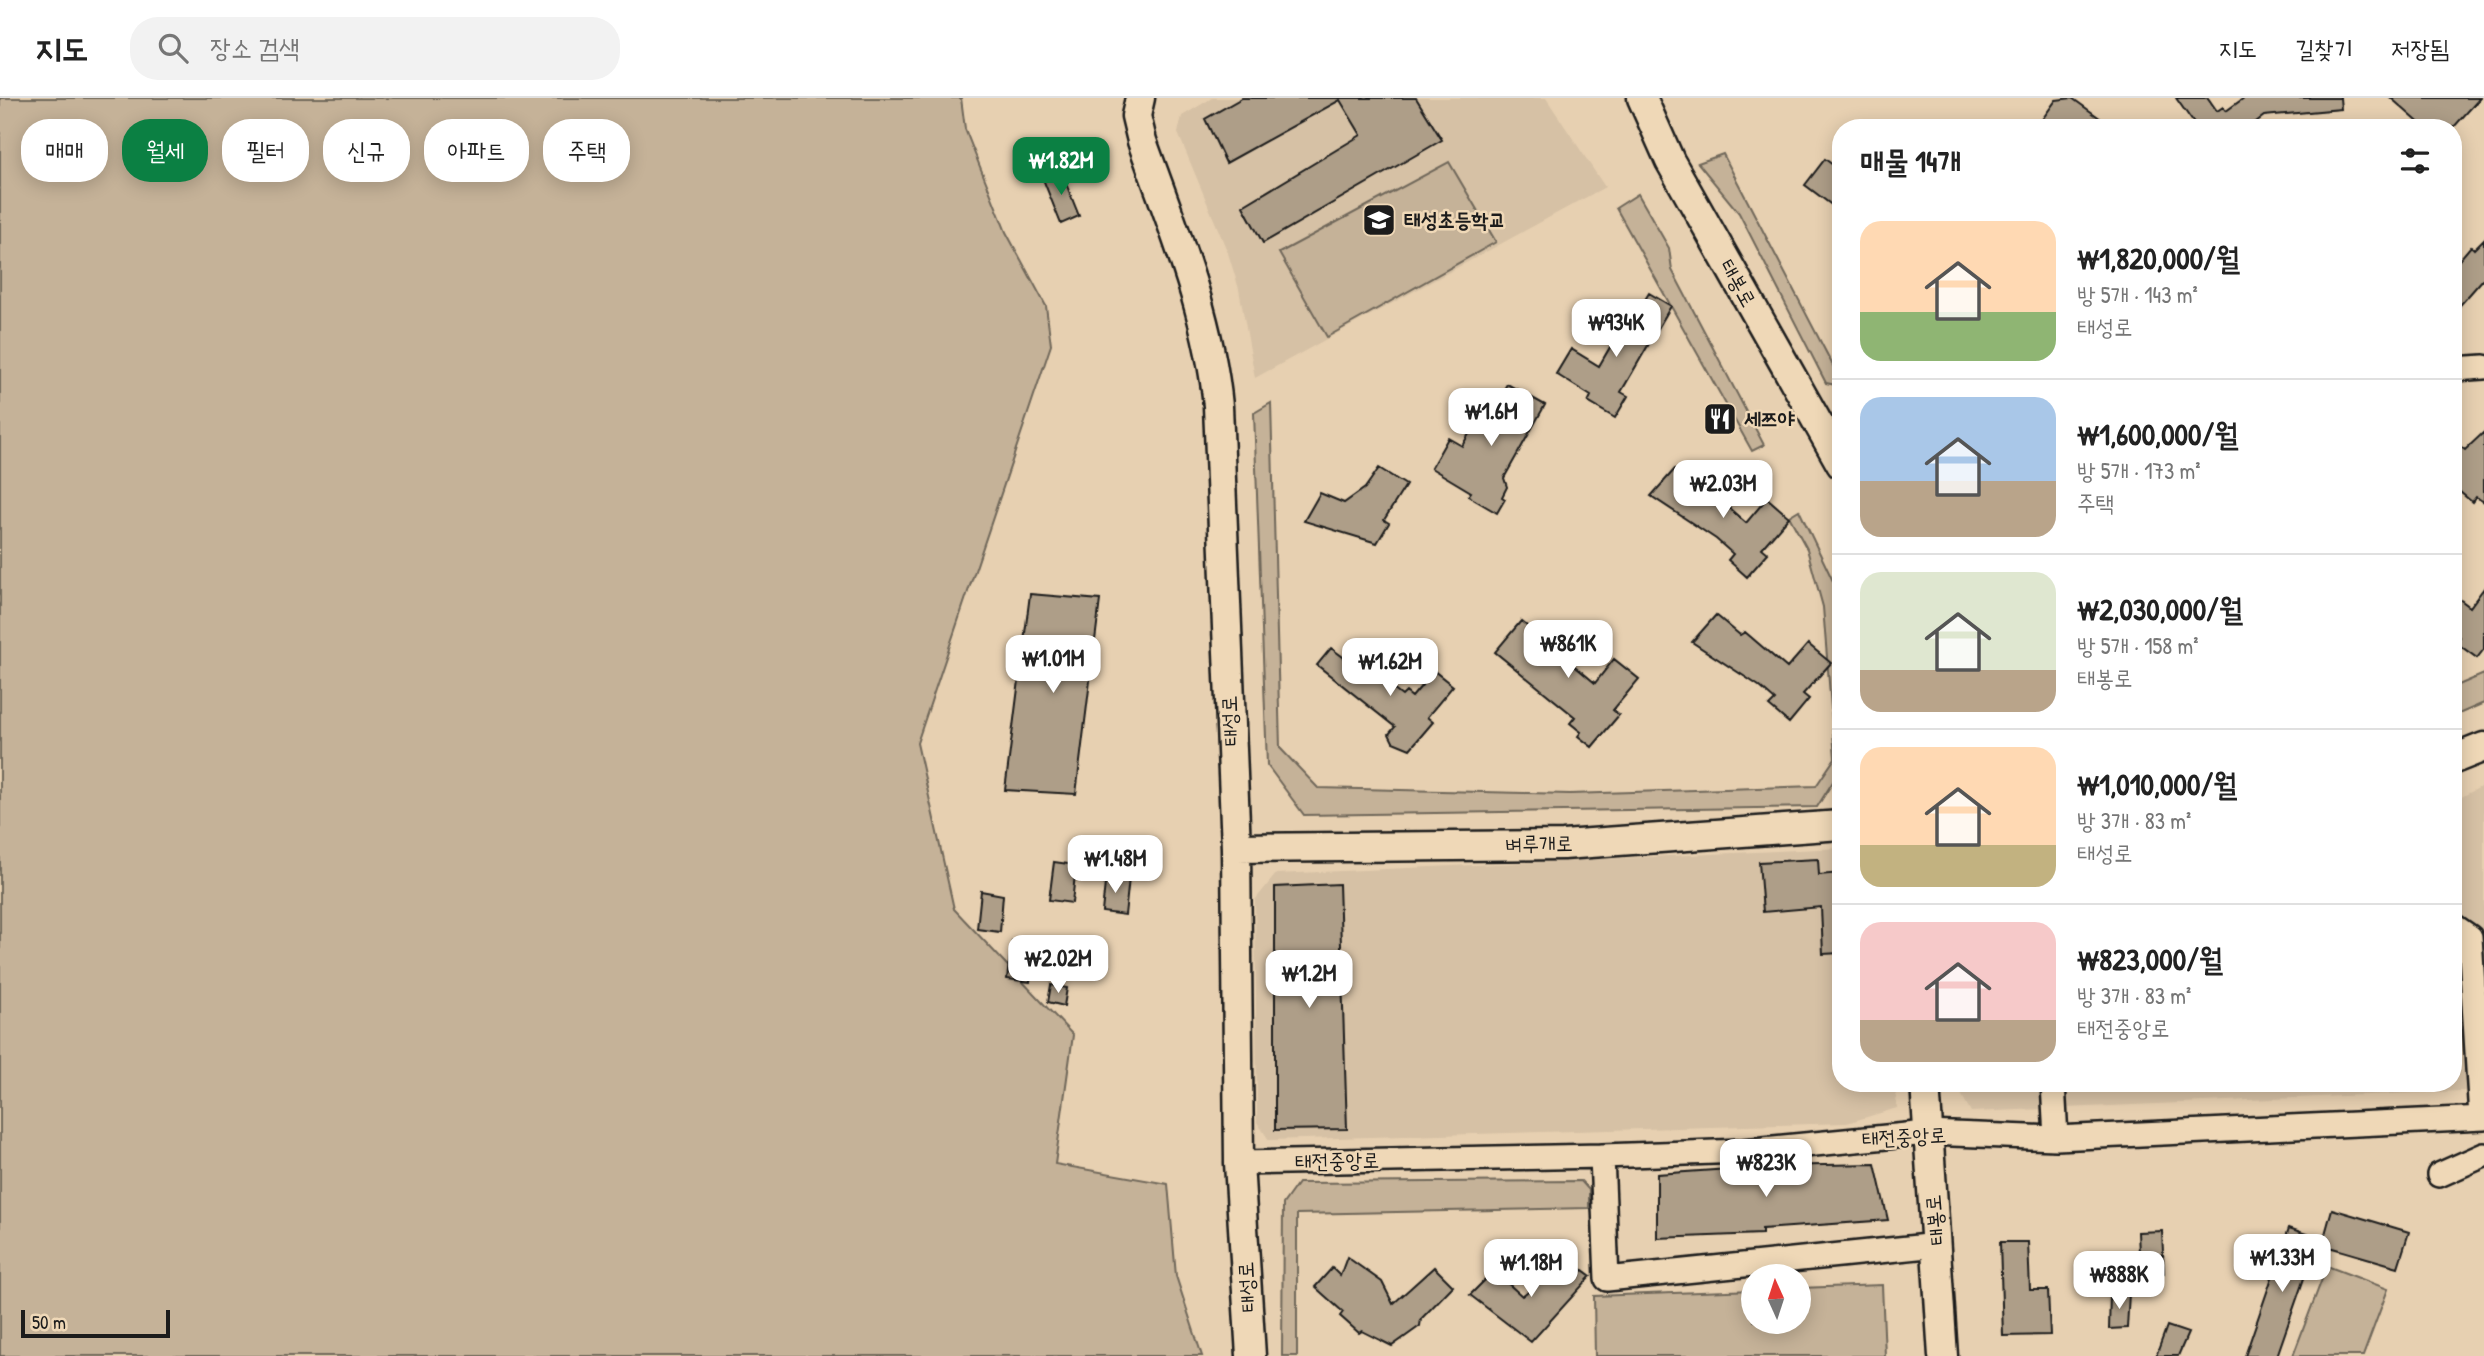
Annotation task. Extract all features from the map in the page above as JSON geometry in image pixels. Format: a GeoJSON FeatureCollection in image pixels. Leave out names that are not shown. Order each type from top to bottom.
{"type":"FeatureCollection","features":[{"type":"Feature","properties":{"kind":"street","name":"태성로"},"geometry":{"type":"LineString","coordinates":[[1140,98],[1136,116],[1142,141],[1196,291],[1214,366],[1236,848],[1240,1163],[1251,1356]]}},
{"type":"Feature","properties":{"kind":"street","name":"태봉로"},"geometry":{"type":"LineString","coordinates":[[1643,98],[1670,161],[1832,441]]}},
{"type":"Feature","properties":{"kind":"street"},"geometry":{"type":"LineString","coordinates":[[2462,368],[2484,367]]}},
{"type":"Feature","properties":{"kind":"street"},"geometry":{"type":"LineString","coordinates":[[2462,756],[2484,747]]}},
{"type":"Feature","properties":{"kind":"street","name":"벼루개로"},"geometry":{"type":"LineString","coordinates":[[1236,848],[1563,845],[1832,825]]}},
{"type":"Feature","properties":{"kind":"street"},"geometry":{"type":"LineString","coordinates":[[2462,932],[2470,937],[2482,1118]]}},
{"type":"Feature","properties":{"kind":"street","name":"태봉로"},"geometry":{"type":"LineString","coordinates":[[1925,1092],[1943,1356]]}},
{"type":"Feature","properties":{"kind":"street"},"geometry":{"type":"LineString","coordinates":[[2053,1092],[2056,1138]]}},
{"type":"Feature","properties":{"kind":"street","name":"태전중앙로"},"geometry":{"type":"LineString","coordinates":[[1240,1163],[1743,1151],[1927,1133],[2056,1138],[2482,1118]]}},
{"type":"Feature","properties":{"kind":"street"},"geometry":{"type":"LineString","coordinates":[[2439,1175],[2484,1155]]}},
{"type":"Feature","properties":{"kind":"street"},"geometry":{"type":"LineString","coordinates":[[1602,1156],[1607,1279],[1937,1245]]}},
{"type":"Feature","properties":{"kind":"shaded area"},"geometry":{"type":"Polygon","coordinates":[[[0,98],[961,98],[965,129],[1006,232],[1046,306],[1051,345],[917,743],[954,909],[1073,1035],[1055,1164],[1168,1184],[1176,1276],[1202,1356],[0,1356],[0,98]]]}},
{"type":"Feature","properties":{"kind":"shaded area","name":"태성초등학교"},"geometry":{"type":"Polygon","coordinates":[[[1212,98],[1546,98],[1605,187],[1255,378],[1239,289],[1228,253],[1178,133],[1182,116],[1212,98]]]}},
{"type":"Feature","properties":{"kind":"shaded area"},"geometry":{"type":"Polygon","coordinates":[[[1723,154],[1832,364],[1832,384],[1826,383],[1739,213],[1698,163],[1723,154]]]}},
{"type":"Feature","properties":{"kind":"shaded area"},"geometry":{"type":"Polygon","coordinates":[[[1449,162],[1496,242],[1327,337],[1279,253],[1449,162]]]}},
{"type":"Feature","properties":{"kind":"shaded area"},"geometry":{"type":"Polygon","coordinates":[[[1638,194],[1669,248],[1672,270],[1764,445],[1752,451],[1616,208],[1638,194]]]}},
{"type":"Feature","properties":{"kind":"shaded area"},"geometry":{"type":"Polygon","coordinates":[[[1271,403],[1280,748],[1318,788],[1570,794],[1816,786],[1832,762],[1832,783],[1817,807],[1304,815],[1267,765],[1254,413],[1271,403]]]}},
{"type":"Feature","properties":{"kind":"shaded area"},"geometry":{"type":"Polygon","coordinates":[[[1799,510],[1832,579],[1832,720],[1823,607],[1807,549],[1789,516],[1799,510]]]}},
{"type":"Feature","properties":{"kind":"shaded area"},"geometry":{"type":"Polygon","coordinates":[[[2484,674],[2484,703],[2462,713],[2462,684],[2484,674]]]}},
{"type":"Feature","properties":{"kind":"shaded area"},"geometry":{"type":"Polygon","coordinates":[[[2484,785],[2484,1090],[2462,1091],[2462,797],[2484,785]]]}},
{"type":"Feature","properties":{"kind":"shaded area"},"geometry":{"type":"Polygon","coordinates":[[[1832,848],[1832,1092],[1896,1092],[1897,1108],[1847,1123],[1269,1140],[1257,1122],[1255,900],[1276,874],[1832,848]]]}},
{"type":"Feature","properties":{"kind":"shaded area"},"geometry":{"type":"Polygon","coordinates":[[[1960,1092],[2437,1092],[1971,1112],[1960,1092]]]}},
{"type":"Feature","properties":{"kind":"shaded area"},"geometry":{"type":"Polygon","coordinates":[[[1581,1181],[1589,1190],[1589,1208],[1297,1214],[1297,1356],[1282,1356],[1283,1204],[1298,1183],[1581,1181]]]}},
{"type":"Feature","properties":{"kind":"shaded area"},"geometry":{"type":"Polygon","coordinates":[[[2327,1266],[2388,1289],[2363,1356],[2293,1356],[2327,1266]]]}},
{"type":"Feature","properties":{"kind":"shaded area"},"geometry":{"type":"Polygon","coordinates":[[[1882,1285],[1885,1356],[1595,1356],[1594,1296],[1741,1290],[1741,1334],[1811,1334],[1811,1288],[1882,1285]]]}},
{"type":"Feature","properties":{"kind":"building"},"geometry":{"type":"Polygon","coordinates":[[[1242,98],[1416,98],[1442,140],[1263,243],[1243,206],[1361,135],[1340,100],[1226,163],[1205,119],[1242,98]]]}},
{"type":"Feature","properties":{"kind":"building"},"geometry":{"type":"Polygon","coordinates":[[[2072,98],[2101,119],[2042,119],[2056,100],[2072,98]]]}},
{"type":"Feature","properties":{"kind":"building"},"geometry":{"type":"Polygon","coordinates":[[[2176,98],[2208,98],[2217,111],[2223,107],[2226,111],[2244,98],[2340,98],[2341,109],[2264,116],[2260,119],[2191,119],[2176,98]]]}},
{"type":"Feature","properties":{"kind":"building"},"geometry":{"type":"Polygon","coordinates":[[[2391,98],[2480,98],[2461,119],[2415,119],[2391,98]]]}},
{"type":"Feature","properties":{"kind":"building"},"geometry":{"type":"Polygon","coordinates":[[[1825,159],[1832,164],[1832,205],[1805,185],[1825,159]]]}},
{"type":"Feature","properties":{"kind":"building"},"geometry":{"type":"Polygon","coordinates":[[[1061,171],[1079,216],[1061,224],[1043,179],[1061,171]]]}},
{"type":"Feature","properties":{"kind":"building"},"geometry":{"type":"Polygon","coordinates":[[[2484,239],[2484,278],[2462,303],[2462,257],[2471,246],[2474,249],[2484,239]]]}},
{"type":"Feature","properties":{"kind":"building"},"geometry":{"type":"Polygon","coordinates":[[[1649,293],[1671,306],[1621,392],[1628,396],[1615,418],[1588,402],[1591,396],[1556,374],[1571,349],[1599,366],[1627,318],[1632,321],[1649,293]]]}},
{"type":"Feature","properties":{"kind":"building"},"geometry":{"type":"Polygon","coordinates":[[[1507,384],[1545,405],[1504,478],[1507,487],[1502,497],[1505,499],[1497,513],[1468,496],[1471,492],[1431,468],[1448,438],[1462,446],[1486,405],[1492,409],[1507,384]]]}},
{"type":"Feature","properties":{"kind":"building"},"geometry":{"type":"Polygon","coordinates":[[[2484,432],[2484,502],[2476,497],[2472,502],[2462,494],[2462,448],[2465,450],[2484,432]]]}},
{"type":"Feature","properties":{"kind":"building"},"geometry":{"type":"Polygon","coordinates":[[[1379,468],[1406,485],[1384,520],[1389,523],[1377,543],[1304,521],[1320,493],[1344,503],[1365,488],[1379,468]]]}},
{"type":"Feature","properties":{"kind":"building"},"geometry":{"type":"Polygon","coordinates":[[[1675,469],[1699,489],[1704,486],[1746,523],[1767,498],[1789,517],[1762,548],[1768,553],[1747,577],[1728,560],[1733,554],[1716,539],[1651,496],[1675,469]]]}},
{"type":"Feature","properties":{"kind":"building"},"geometry":{"type":"Polygon","coordinates":[[[2484,588],[2484,649],[2477,658],[2462,647],[2462,601],[2470,607],[2484,588]]]}},
{"type":"Feature","properties":{"kind":"building"},"geometry":{"type":"Polygon","coordinates":[[[1030,594],[1100,600],[1076,794],[1005,790],[1030,594]]]}},
{"type":"Feature","properties":{"kind":"building"},"geometry":{"type":"Polygon","coordinates":[[[1716,615],[1740,635],[1745,632],[1787,668],[1808,644],[1831,663],[1803,694],[1809,699],[1789,723],[1769,706],[1775,700],[1759,686],[1692,642],[1716,615]]]}},
{"type":"Feature","properties":{"kind":"building"},"geometry":{"type":"Polygon","coordinates":[[[1521,621],[1544,640],[1552,631],[1578,652],[1570,662],[1595,683],[1614,659],[1639,679],[1613,710],[1619,715],[1592,747],[1578,736],[1581,732],[1570,723],[1575,717],[1495,652],[1521,621]]]}},
{"type":"Feature","properties":{"kind":"building"},"geometry":{"type":"Polygon","coordinates":[[[1331,648],[1358,668],[1361,664],[1402,696],[1406,692],[1412,697],[1434,671],[1453,686],[1427,717],[1433,722],[1410,749],[1393,742],[1389,734],[1395,727],[1317,665],[1331,648]]]}},
{"type":"Feature","properties":{"kind":"building"},"geometry":{"type":"Polygon","coordinates":[[[1818,859],[1819,875],[1832,874],[1832,954],[1823,954],[1821,907],[1763,912],[1759,862],[1818,859]]]}},
{"type":"Feature","properties":{"kind":"building"},"geometry":{"type":"Polygon","coordinates":[[[1054,862],[1076,865],[1072,903],[1049,900],[1054,862]]]}},
{"type":"Feature","properties":{"kind":"building"},"geometry":{"type":"Polygon","coordinates":[[[1106,874],[1129,878],[1125,915],[1102,912],[1106,874]]]}},
{"type":"Feature","properties":{"kind":"building"},"geometry":{"type":"Polygon","coordinates":[[[1339,884],[1347,1129],[1275,1130],[1275,887],[1339,884]]]}},
{"type":"Feature","properties":{"kind":"building"},"geometry":{"type":"Polygon","coordinates":[[[981,891],[1003,895],[1000,932],[977,929],[981,891]]]}},
{"type":"Feature","properties":{"kind":"building"},"geometry":{"type":"Polygon","coordinates":[[[1012,941],[1034,945],[1030,982],[1007,979],[1012,941]]]}},
{"type":"Feature","properties":{"kind":"building"},"geometry":{"type":"Polygon","coordinates":[[[1051,985],[1067,988],[1064,1006],[1048,1002],[1051,985]]]}},
{"type":"Feature","properties":{"kind":"building"},"geometry":{"type":"Polygon","coordinates":[[[1875,1164],[1888,1220],[1762,1229],[1762,1234],[1657,1238],[1657,1174],[1773,1166],[1875,1164]]]}},
{"type":"Feature","properties":{"kind":"building"},"geometry":{"type":"Polygon","coordinates":[[[2332,1209],[2409,1232],[2398,1267],[2322,1245],[2332,1209]]]}},
{"type":"Feature","properties":{"kind":"building"},"geometry":{"type":"Polygon","coordinates":[[[2289,1228],[2318,1238],[2277,1356],[2245,1356],[2289,1228]]]}},
{"type":"Feature","properties":{"kind":"building"},"geometry":{"type":"Polygon","coordinates":[[[2162,1231],[2164,1273],[2140,1275],[2138,1232],[2162,1231]]]}},
{"type":"Feature","properties":{"kind":"building"},"geometry":{"type":"Polygon","coordinates":[[[2000,1242],[2028,1242],[2030,1290],[2048,1290],[2050,1335],[2003,1336],[2000,1242]]]}},
{"type":"Feature","properties":{"kind":"building"},"geometry":{"type":"Polygon","coordinates":[[[1347,1257],[1382,1282],[1393,1304],[1434,1267],[1453,1286],[1421,1319],[1420,1326],[1392,1346],[1362,1331],[1359,1333],[1340,1316],[1343,1312],[1315,1287],[1332,1268],[1340,1276],[1347,1257]]]}},
{"type":"Feature","properties":{"kind":"building"},"geometry":{"type":"Polygon","coordinates":[[[1568,1259],[1591,1276],[1531,1342],[1470,1295],[1494,1271],[1522,1296],[1568,1259]]]}},
{"type":"Feature","properties":{"kind":"building"},"geometry":{"type":"Polygon","coordinates":[[[2129,1293],[2127,1328],[2109,1329],[2110,1295],[2129,1293]]]}},
{"type":"Feature","properties":{"kind":"building"},"geometry":{"type":"Polygon","coordinates":[[[2167,1326],[2188,1333],[2178,1356],[2156,1356],[2167,1326]]]}},
{"type":"Feature","properties":{"kind":"place","name":"태성초등학교"},"geometry":{"type":"Point","coordinates":[1379,220]}},
{"type":"Feature","properties":{"kind":"place","name":"세쯔야"},"geometry":{"type":"Point","coordinates":[1720,419]}}]}
